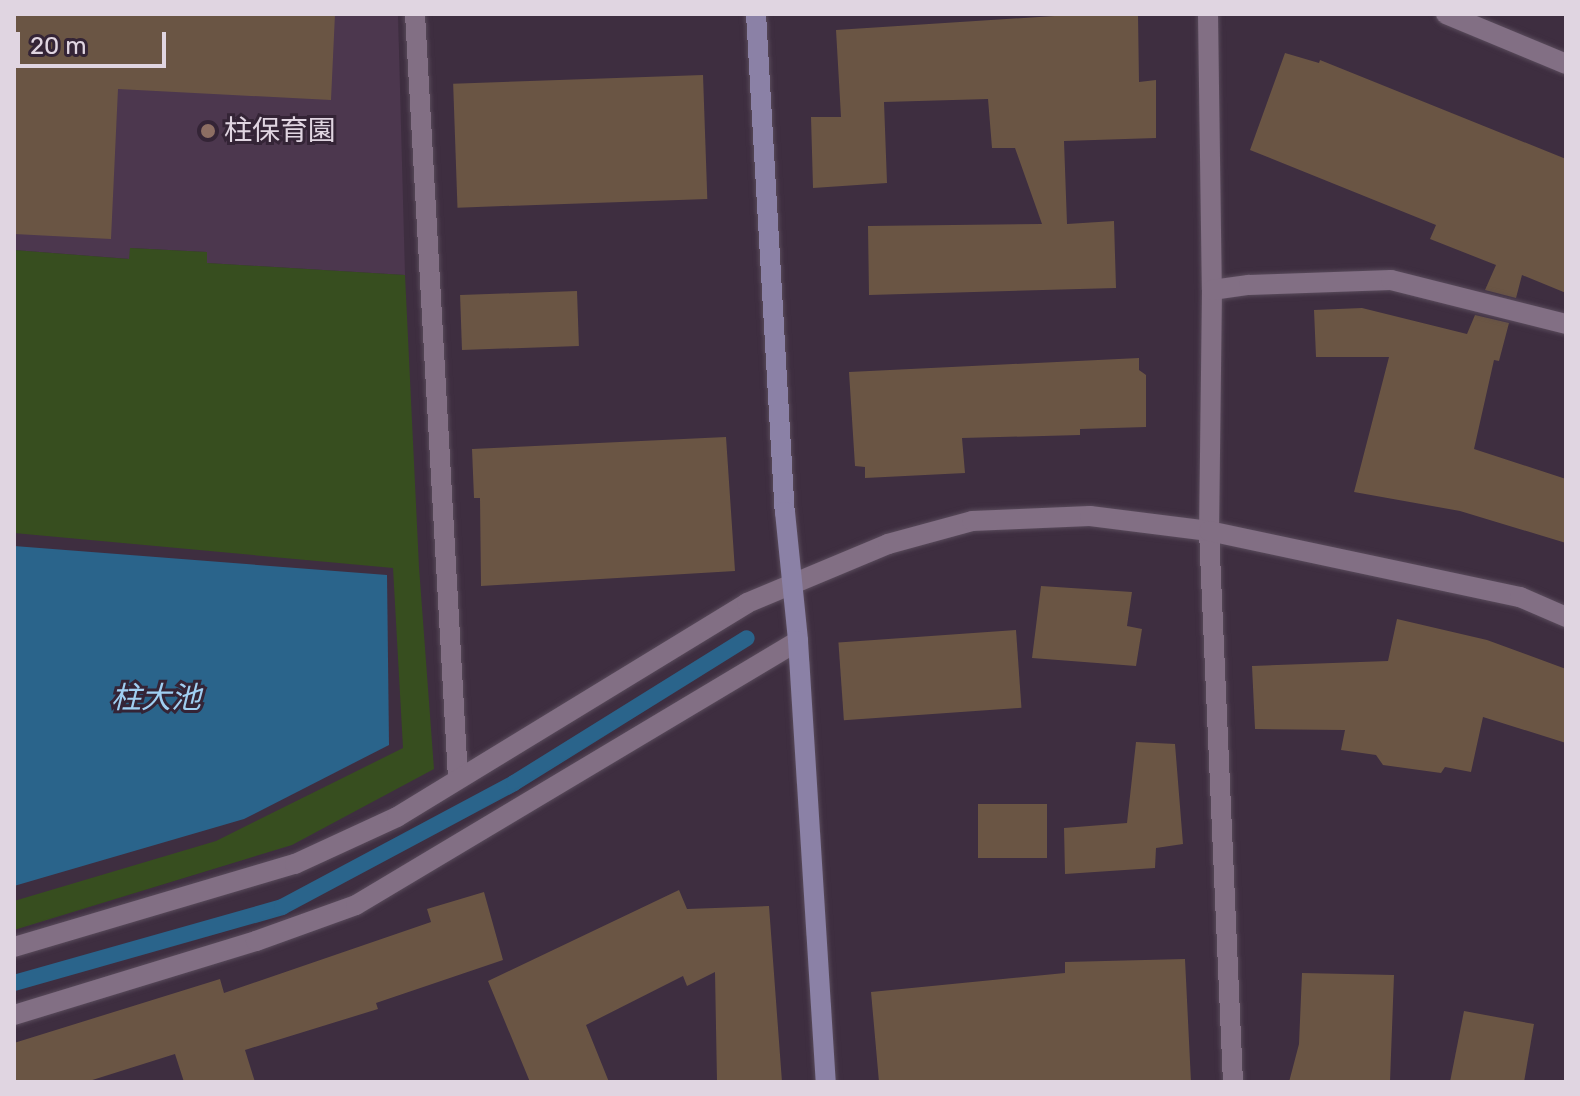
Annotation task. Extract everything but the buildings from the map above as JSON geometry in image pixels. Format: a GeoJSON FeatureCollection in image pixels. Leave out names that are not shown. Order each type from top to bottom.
{"type":"FeatureCollection","features":[{"type":"Feature","properties":{"kind":"street"},"geometry":{"type":"LineString","coordinates":[[415,14],[458,778]]}},
{"type":"Feature","properties":{"kind":"street"},"geometry":{"type":"LineString","coordinates":[[756,14],[785,512],[794,583],[826,1082]]}},
{"type":"Feature","properties":{"kind":"street"},"geometry":{"type":"LineString","coordinates":[[1208,14],[1212,290],[1209,531],[1233,1082]]}},
{"type":"Feature","properties":{"kind":"street"},"geometry":{"type":"LineString","coordinates":[[1446,14],[1566,64]]}},
{"type":"Feature","properties":{"kind":"street"},"geometry":{"type":"LineString","coordinates":[[1212,290],[1249,285],[1391,280],[1566,324]]}},
{"type":"Feature","properties":{"kind":"street"},"geometry":{"type":"LineString","coordinates":[[14,947],[295,864],[397,817],[747,603],[888,544],[972,521],[1090,516],[1209,531],[1505,594],[1566,617]]}},
{"type":"Feature","properties":{"kind":"street"},"geometry":{"type":"LineString","coordinates":[[14,1015],[256,941],[356,905],[798,641]]}},
{"type":"Feature","properties":{"kind":"shaded area","name":"柱保育園"},"geometry":{"type":"Polygon","coordinates":[[[14,14],[398,14],[405,275],[207,263],[207,252],[131,248],[130,259],[14,250],[14,14]]]}},
{"type":"Feature","properties":{"kind":"green space"},"geometry":{"type":"Polygon","coordinates":[[[130,248],[207,252],[207,263],[405,275],[419,567],[434,769],[292,845],[14,930],[14,901],[216,841],[403,748],[393,568],[14,533],[14,250],[129,259],[130,248]]]}},
{"type":"Feature","properties":{"kind":"water","name":"柱大池"},"geometry":{"type":"Polygon","coordinates":[[[14,546],[387,575],[389,745],[244,819],[14,886],[14,546]]]}},
{"type":"Feature","properties":{"kind":"waterway"},"geometry":{"type":"LineString","coordinates":[[14,983],[282,907],[514,783],[747,638]]}},
{"type":"Feature","properties":{"kind":"place","name":"柱保育園"},"geometry":{"type":"Point","coordinates":[208,131]}}]}
